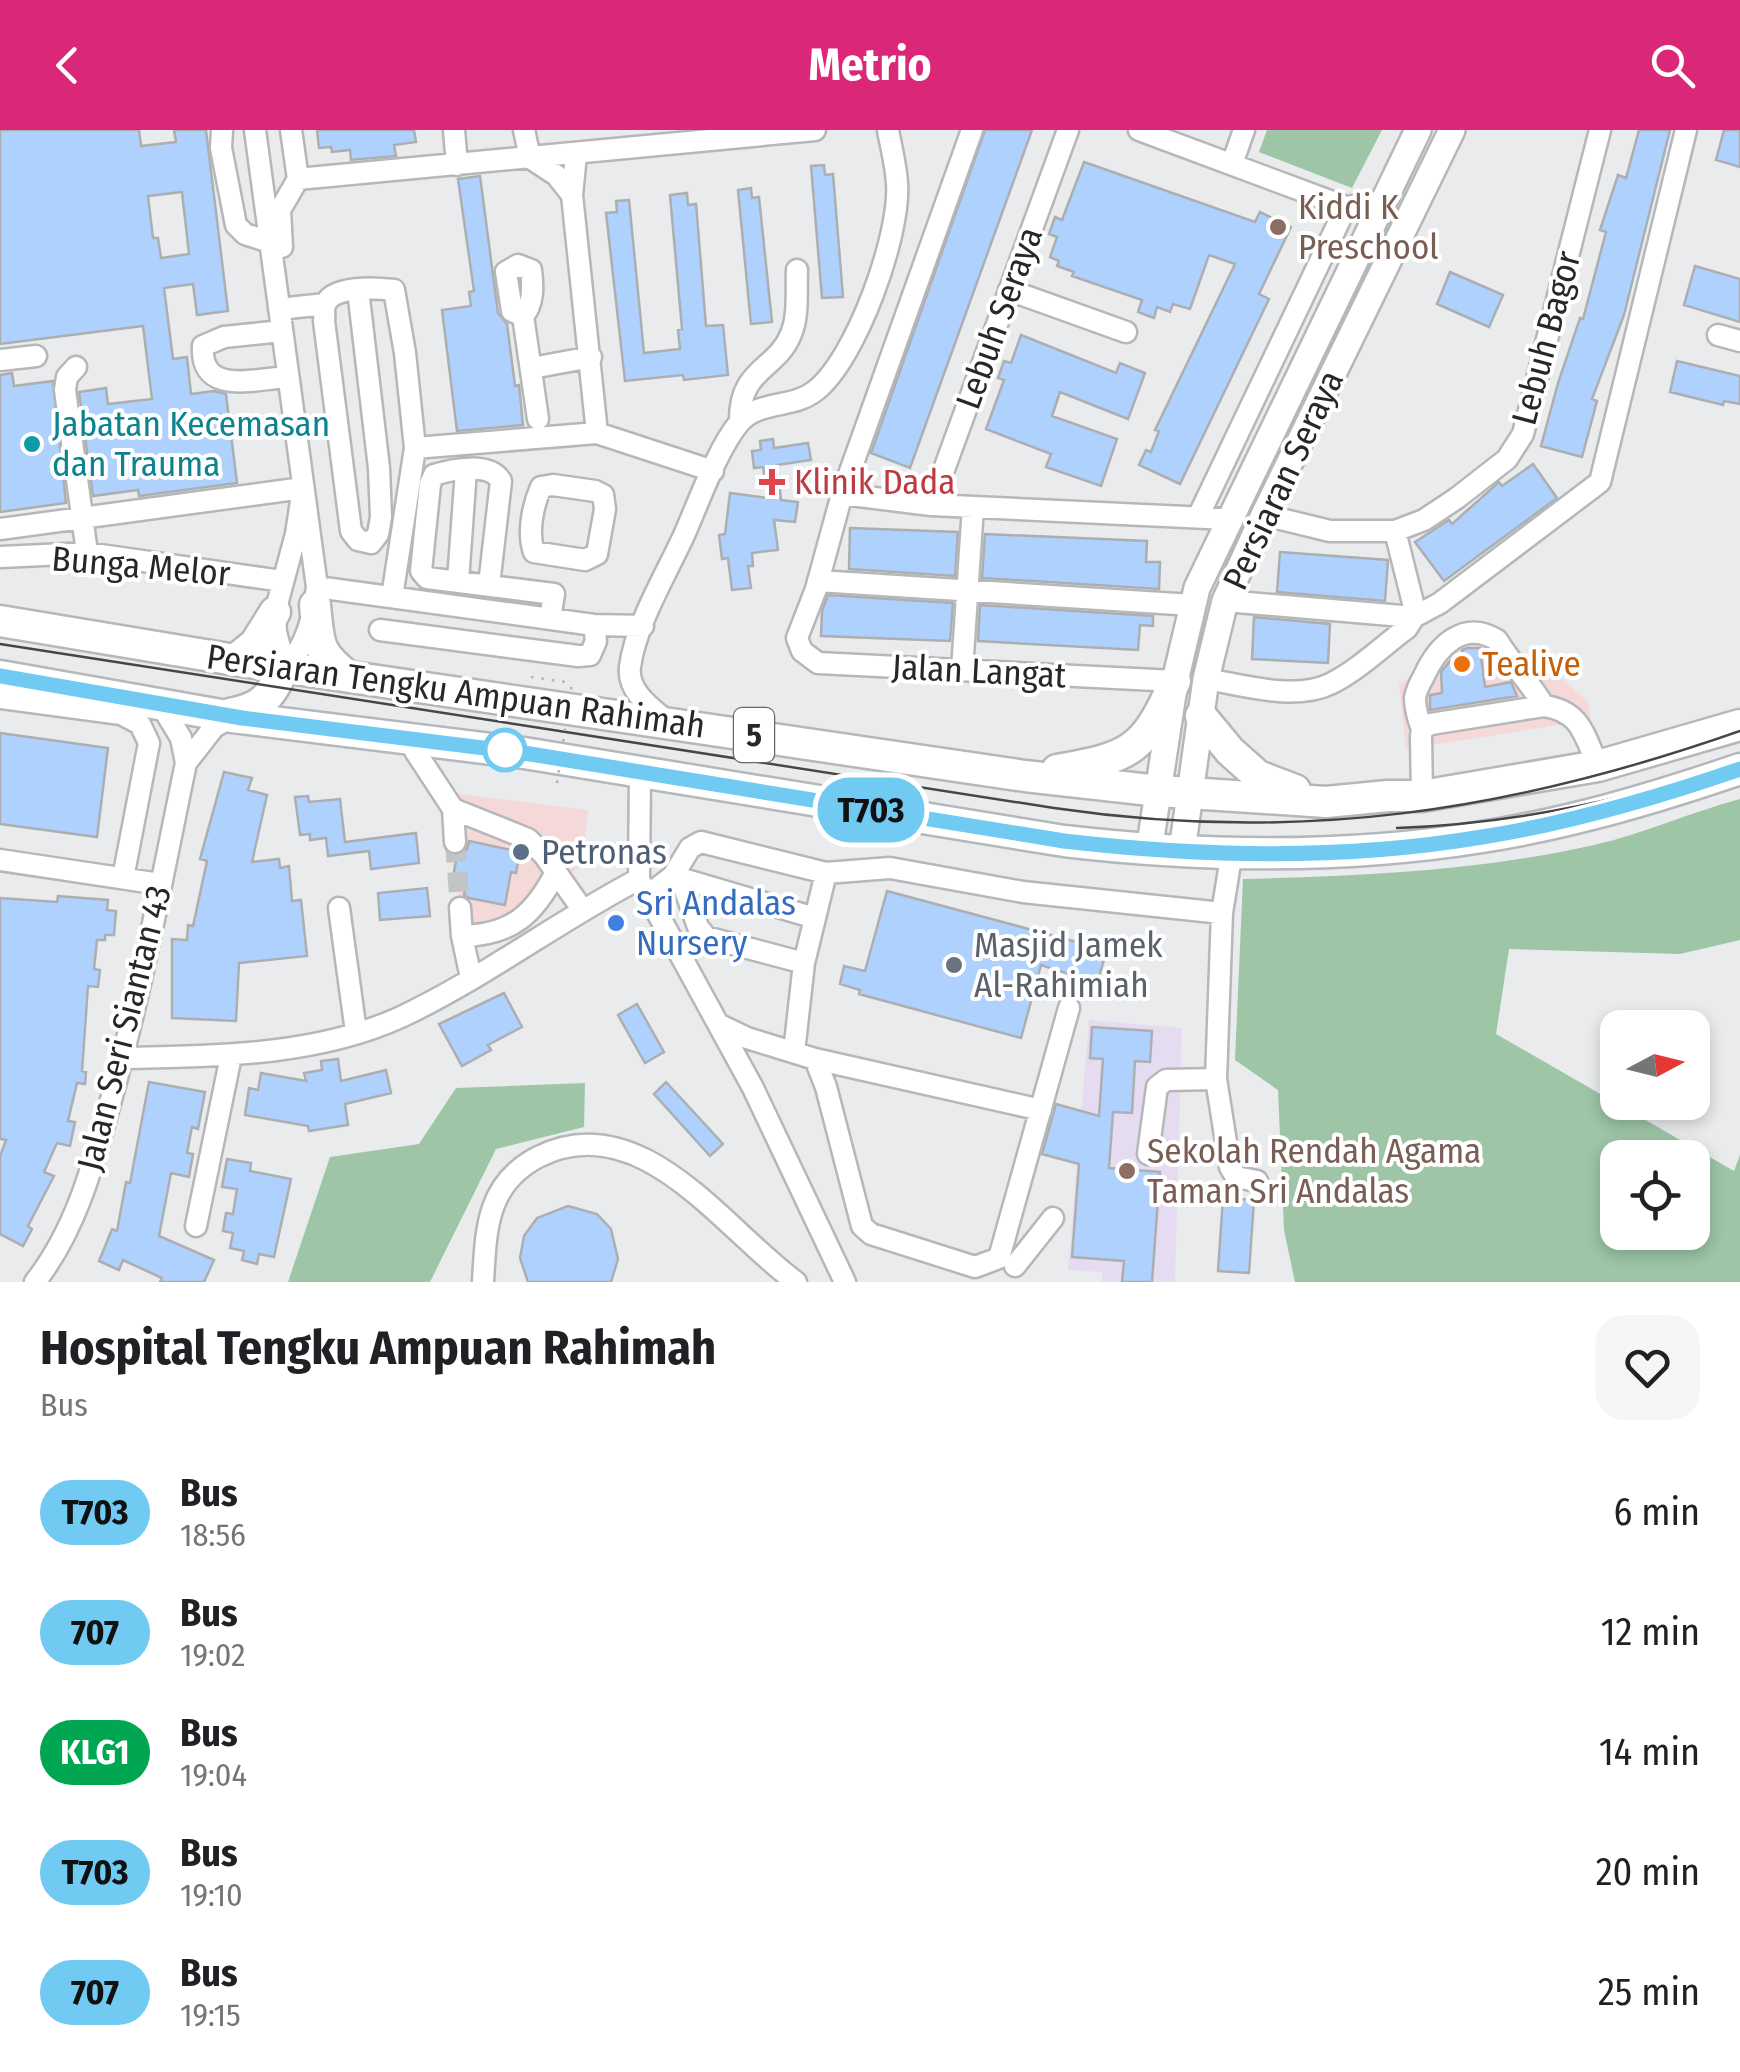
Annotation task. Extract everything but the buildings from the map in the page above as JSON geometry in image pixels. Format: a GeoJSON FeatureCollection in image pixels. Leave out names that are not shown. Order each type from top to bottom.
{"type":"FeatureCollection","features":[{"type":"Feature","properties":{"kind":"highway"},"geometry":{"type":"LineString","coordinates":[[316,596],[318,642],[324,659],[350,677]]}},
{"type":"Feature","properties":{"kind":"highway"},"geometry":{"type":"LineString","coordinates":[[234,660],[255,644],[275,612]]}},
{"type":"Feature","properties":{"kind":"highway","name":"Persiaran Tengku Ampuan Rahimah"},"geometry":{"type":"LineString","coordinates":[[0,621],[234,660],[1025,776],[1159,791],[1326,802],[1422,796],[1598,766],[1740,725]]}},
{"type":"Feature","properties":{"kind":"highway"},"geometry":{"type":"LineString","coordinates":[[228,716],[262,703],[285,667]]}},
{"type":"Feature","properties":{"kind":"highway"},"geometry":{"type":"LineString","coordinates":[[285,667],[290,704],[298,714],[321,726]]}},
{"type":"Feature","properties":{"kind":"highway","name":"Persiaran Tengku Ampuan Rahimah"},"geometry":{"type":"LineString","coordinates":[[0,676],[228,716],[416,738],[1064,841],[1149,850],[1304,852],[1480,838],[1606,812],[1740,769]]}},
{"type":"Feature","properties":{"kind":"highway"},"geometry":{"type":"LineString","coordinates":[[1025,776],[1122,756],[1162,710],[1175,681]]}},
{"type":"Feature","properties":{"kind":"highway"},"geometry":{"type":"LineString","coordinates":[[1201,716],[1230,751],[1258,776],[1326,802]]}},
{"type":"Feature","properties":{"kind":"main road","name":"Persiaran Seraya"},"geometry":{"type":"LineString","coordinates":[[1149,850],[1175,681],[1197,588],[1418,130]]}},
{"type":"Feature","properties":{"kind":"main road","name":"Persiaran Seraya"},"geometry":{"type":"LineString","coordinates":[[1182,851],[1206,679],[1225,601],[1452,130]]}},
{"type":"Feature","properties":{"kind":"main road"},"geometry":{"type":"LineString","coordinates":[[1303,369],[1328,383]]}},
{"type":"Feature","properties":{"kind":"street"},"geometry":{"type":"LineString","coordinates":[[222,130],[236,225],[246,234],[270,242]]}},
{"type":"Feature","properties":{"kind":"street"},"geometry":{"type":"LineString","coordinates":[[254,130],[303,488],[316,596],[298,655],[285,667],[275,612],[296,534],[303,488]]}},
{"type":"Feature","properties":{"kind":"street"},"geometry":{"type":"LineString","coordinates":[[274,272],[282,250],[280,210],[298,180],[291,130]]}},
{"type":"Feature","properties":{"kind":"street"},"geometry":{"type":"LineString","coordinates":[[454,130],[457,164]]}},
{"type":"Feature","properties":{"kind":"street"},"geometry":{"type":"LineString","coordinates":[[524,130],[530,158],[556,175],[572,195]]}},
{"type":"Feature","properties":{"kind":"street"},"geometry":{"type":"LineString","coordinates":[[298,180],[814,130]]}},
{"type":"Feature","properties":{"kind":"street"},"geometry":{"type":"LineString","coordinates":[[667,722],[634,688],[630,668],[643,626],[713,470],[740,421],[762,407],[796,402],[814,392],[827,380],[854,336],[892,242],[898,185],[888,130]]}},
{"type":"Feature","properties":{"kind":"street"},"geometry":{"type":"LineString","coordinates":[[972,130],[842,494],[818,581],[1193,605]]}},
{"type":"Feature","properties":{"kind":"street","name":"Lebuh Seraya"},"geometry":{"type":"LineString","coordinates":[[931,505],[1068,130]]}},
{"type":"Feature","properties":{"kind":"street"},"geometry":{"type":"LineString","coordinates":[[1232,164],[1244,130]]}},
{"type":"Feature","properties":{"kind":"street","name":"Lebuh Bagor"},"geometry":{"type":"LineString","coordinates":[[1264,515],[1330,531],[1395,531],[1424,520],[1507,459],[1523,434],[1600,130]]}},
{"type":"Feature","properties":{"kind":"street"},"geometry":{"type":"LineString","coordinates":[[1206,679],[1268,690],[1310,690],[1331,684],[1406,628],[1414,616],[1440,603],[1600,482],[1686,130]]}},
{"type":"Feature","properties":{"kind":"street"},"geometry":{"type":"LineString","coordinates":[[1147,131],[1346,207],[1383,202]]}},
{"type":"Feature","properties":{"kind":"street"},"geometry":{"type":"LineString","coordinates":[[576,154],[572,195],[597,433]]}},
{"type":"Feature","properties":{"kind":"street"},"geometry":{"type":"LineString","coordinates":[[1346,207],[1366,236]]}},
{"type":"Feature","properties":{"kind":"street","name":"Persiaran Seraya"},"geometry":{"type":"LineString","coordinates":[[1198,517],[1346,207]]}},
{"type":"Feature","properties":{"kind":"street"},"geometry":{"type":"LineString","coordinates":[[740,421],[739,403],[744,390],[790,339],[797,270]]}},
{"type":"Feature","properties":{"kind":"street"},"geometry":{"type":"LineString","coordinates":[[358,290],[372,396],[381,516],[378,534],[370,543],[358,540],[351,531],[324,321],[325,304],[332,296],[358,290],[380,288],[397,294],[410,392],[415,448],[392,597]]}},
{"type":"Feature","properties":{"kind":"street"},"geometry":{"type":"LineString","coordinates":[[1009,290],[1126,332]]}},
{"type":"Feature","properties":{"kind":"street"},"geometry":{"type":"LineString","coordinates":[[279,309],[325,304]]}},
{"type":"Feature","properties":{"kind":"street"},"geometry":{"type":"LineString","coordinates":[[522,316],[538,420]]}},
{"type":"Feature","properties":{"kind":"street"},"geometry":{"type":"LineString","coordinates":[[282,331],[224,337],[203,346],[202,362],[210,375],[223,380],[288,377]]}},
{"type":"Feature","properties":{"kind":"street"},"geometry":{"type":"LineString","coordinates":[[1718,335],[1740,342]]}},
{"type":"Feature","properties":{"kind":"street"},"geometry":{"type":"LineString","coordinates":[[0,360],[36,356]]}},
{"type":"Feature","properties":{"kind":"street"},"geometry":{"type":"LineString","coordinates":[[532,368],[591,357]]}},
{"type":"Feature","properties":{"kind":"street"},"geometry":{"type":"LineString","coordinates":[[76,367],[67,377],[65,390],[87,553]]}},
{"type":"Feature","properties":{"kind":"street"},"geometry":{"type":"LineString","coordinates":[[372,396],[410,392]]}},
{"type":"Feature","properties":{"kind":"street"},"geometry":{"type":"LineString","coordinates":[[415,448],[597,433],[713,470]]}},
{"type":"Feature","properties":{"kind":"street"},"geometry":{"type":"LineString","coordinates":[[489,585],[500,481],[497,473],[487,469],[434,475],[421,571],[427,578],[554,594]]}},
{"type":"Feature","properties":{"kind":"street"},"geometry":{"type":"LineString","coordinates":[[458,582],[466,470]]}},
{"type":"Feature","properties":{"kind":"street"},"geometry":{"type":"LineString","coordinates":[[541,487],[595,490],[603,496],[604,509],[597,554],[585,560],[560,556],[534,552],[530,542],[541,487]]}},
{"type":"Feature","properties":{"kind":"street"},"geometry":{"type":"LineString","coordinates":[[0,529],[303,488]]}},
{"type":"Feature","properties":{"kind":"street"},"geometry":{"type":"LineString","coordinates":[[842,494],[931,505],[1228,520]]}},
{"type":"Feature","properties":{"kind":"street"},"geometry":{"type":"LineString","coordinates":[[962,670],[972,507]]}},
{"type":"Feature","properties":{"kind":"street"},"geometry":{"type":"LineString","coordinates":[[1395,531],[1414,616]]}},
{"type":"Feature","properties":{"kind":"street","name":"Bunga Melor"},"geometry":{"type":"LineString","coordinates":[[0,557],[87,553],[282,581]]}},
{"type":"Feature","properties":{"kind":"street"},"geometry":{"type":"LineString","coordinates":[[550,619],[560,556]]}},
{"type":"Feature","properties":{"kind":"street","name":"Jalan Langat"},"geometry":{"type":"LineString","coordinates":[[818,581],[797,638],[802,651],[818,663],[1175,681]]}},
{"type":"Feature","properties":{"kind":"street"},"geometry":{"type":"LineString","coordinates":[[316,596],[392,597],[594,625],[643,626]]}},
{"type":"Feature","properties":{"kind":"street"},"geometry":{"type":"LineString","coordinates":[[1225,601],[1414,616]]}},
{"type":"Feature","properties":{"kind":"street"},"geometry":{"type":"LineString","coordinates":[[380,630],[578,656],[590,655],[596,640],[594,625]]}},
{"type":"Feature","properties":{"kind":"street"},"geometry":{"type":"LineString","coordinates":[[1422,796],[1422,729],[1415,694],[1440,646],[1476,633],[1497,640],[1544,706]]}},
{"type":"Feature","properties":{"kind":"street"},"geometry":{"type":"LineString","coordinates":[[0,698],[121,714],[140,724],[149,743],[123,878]]}},
{"type":"Feature","properties":{"kind":"street"},"geometry":{"type":"LineString","coordinates":[[161,704],[182,738],[186,763]]}},
{"type":"Feature","properties":{"kind":"street"},"geometry":{"type":"LineString","coordinates":[[1422,729],[1432,724],[1544,706],[1561,708],[1577,721],[1598,766]]}},
{"type":"Feature","properties":{"kind":"street"},"geometry":{"type":"LineString","coordinates":[[186,763],[214,727],[228,716]]}},
{"type":"Feature","properties":{"kind":"street"},"geometry":{"type":"LineString","coordinates":[[416,738],[415,751],[453,808],[456,842]]}},
{"type":"Feature","properties":{"kind":"street","name":"Jalan Seri Siantan 43"},"geometry":{"type":"LineString","coordinates":[[35,1282],[65,1238],[91,1172],[124,1058],[186,763]]}},
{"type":"Feature","properties":{"kind":"street"},"geometry":{"type":"LineString","coordinates":[[640,773],[643,887],[752,1088],[845,1282]]}},
{"type":"Feature","properties":{"kind":"street"},"geometry":{"type":"LineString","coordinates":[[453,808],[528,839],[582,909]]}},
{"type":"Feature","properties":{"kind":"street"},"geometry":{"type":"LineString","coordinates":[[804,963],[706,937],[698,927],[678,877],[690,848],[701,842],[826,873],[890,868],[1023,892],[1222,913]]}},
{"type":"Feature","properties":{"kind":"street"},"geometry":{"type":"LineString","coordinates":[[1232,851],[1222,913],[1216,1079],[1230,1167],[1236,1177],[1257,1180]]}},
{"type":"Feature","properties":{"kind":"street"},"geometry":{"type":"LineString","coordinates":[[0,860],[160,884]]}},
{"type":"Feature","properties":{"kind":"street"},"geometry":{"type":"LineString","coordinates":[[462,936],[500,933],[519,922],[547,890],[556,872]]}},
{"type":"Feature","properties":{"kind":"street"},"geometry":{"type":"LineString","coordinates":[[826,873],[804,963],[805,1055],[826,1087],[862,1226],[871,1234],[975,1266],[999,1258],[1069,1008]]}},
{"type":"Feature","properties":{"kind":"street"},"geometry":{"type":"LineString","coordinates":[[124,1058],[231,1056],[336,1040],[400,1018],[582,909],[678,877],[815,918]]}},
{"type":"Feature","properties":{"kind":"street"},"geometry":{"type":"LineString","coordinates":[[339,908],[356,1032]]}},
{"type":"Feature","properties":{"kind":"street"},"geometry":{"type":"LineString","coordinates":[[460,908],[471,978]]}},
{"type":"Feature","properties":{"kind":"street"},"geometry":{"type":"LineString","coordinates":[[718,1024],[747,1038],[805,1055],[1040,1110]]}},
{"type":"Feature","properties":{"kind":"street"},"geometry":{"type":"LineString","coordinates":[[196,1226],[231,1056]]}},
{"type":"Feature","properties":{"kind":"street"},"geometry":{"type":"LineString","coordinates":[[1148,1154],[1157,1087],[1166,1080],[1216,1079]]}},
{"type":"Feature","properties":{"kind":"street"},"geometry":{"type":"LineString","coordinates":[[483,1282],[486,1228],[498,1194],[520,1167],[557,1148],[600,1144],[645,1158],[694,1191],[769,1263],[796,1282]]}},
{"type":"Feature","properties":{"kind":"street"},"geometry":{"type":"LineString","coordinates":[[1015,1266],[1053,1218]]}},
{"type":"Feature","properties":{"kind":"path"},"geometry":{"type":"LineString","coordinates":[[531,677],[572,683],[557,782]]}},
{"type":"Feature","properties":{"kind":"shaded area"},"geometry":{"type":"Polygon","coordinates":[[[1507,636],[1513,676],[1556,673],[1588,702],[1591,720],[1406,749],[1399,684],[1470,639],[1507,636]]]}},
{"type":"Feature","properties":{"kind":"shaded area"},"geometry":{"type":"Polygon","coordinates":[[[436,791],[588,810],[582,865],[470,947],[436,791]]]}},
{"type":"Feature","properties":{"kind":"shaded area","name":"Sekolah Rendah Agama Taman Sri Andalas"},"geometry":{"type":"Polygon","coordinates":[[[1089,1020],[1182,1028],[1175,1282],[1102,1282],[1102,1272],[1068,1270],[1089,1020]]]}},
{"type":"Feature","properties":{"kind":"green space"},"geometry":{"type":"Polygon","coordinates":[[[1267,130],[1382,130],[1352,188],[1259,152],[1267,130]]]}},
{"type":"Feature","properties":{"kind":"green space"},"geometry":{"type":"Polygon","coordinates":[[[1740,799],[1740,940],[1680,954],[1509,949],[1496,1034],[1600,1094],[1600,1120],[1645,1120],[1680,1140],[1600,1140],[1600,1250],[1710,1250],[1710,1157],[1734,1171],[1740,1155],[1740,1282],[1295,1282],[1284,1230],[1278,1090],[1235,1060],[1243,879],[1463,866],[1551,854],[1612,840],[1740,799]]]}},
{"type":"Feature","properties":{"kind":"green space"},"geometry":{"type":"Polygon","coordinates":[[[585,1083],[584,1127],[496,1149],[430,1282],[288,1282],[330,1157],[419,1144],[456,1088],[585,1083]]]}},
{"type":"Feature","properties":{"kind":"tunnel"},"geometry":{"type":"LineString","coordinates":[[455,842],[460,908]]}},
{"type":"Feature","properties":{"kind":"tram line"},"geometry":{"type":"LineString","coordinates":[[0,644],[1054,808],[1232,823],[1317,821],[1486,800],[1570,782],[1740,731]]}},
{"type":"Feature","properties":{"kind":"tram line"},"geometry":{"type":"LineString","coordinates":[[1397,828],[1441,826],[1571,808],[1740,763]]}},
{"type":"Feature","properties":{"kind":"bus line","name":"T703"},"geometry":{"type":"LineString","coordinates":[[0,676],[242,718],[524,753],[1064,841],[1149,850],[1304,852],[1480,838],[1606,812],[1740,769]]}},
{"type":"Feature","properties":{"kind":"place","name":"Kiddi K Preschool"},"geometry":{"type":"Point","coordinates":[1278,227]}},
{"type":"Feature","properties":{"kind":"place","name":"Jabatan Kecemasan dan Trauma"},"geometry":{"type":"Point","coordinates":[32,444]}},
{"type":"Feature","properties":{"kind":"place","name":"Klinik Dada"},"geometry":{"type":"Point","coordinates":[772,482]}},
{"type":"Feature","properties":{"kind":"place","name":"Tealive"},"geometry":{"type":"Point","coordinates":[1462,664]}},
{"type":"Feature","properties":{"kind":"place","name":"Petronas"},"geometry":{"type":"Point","coordinates":[521,852]}},
{"type":"Feature","properties":{"kind":"place","name":"Sri Andalas Nursery"},"geometry":{"type":"Point","coordinates":[616,923]}},
{"type":"Feature","properties":{"kind":"place","name":"Masjid Jamek Al-Rahimiah"},"geometry":{"type":"Point","coordinates":[954,965]}},
{"type":"Feature","properties":{"kind":"place","name":"Sekolah Rendah Agama Taman Sri Andalas"},"geometry":{"type":"Point","coordinates":[1127,1171]}}]}
